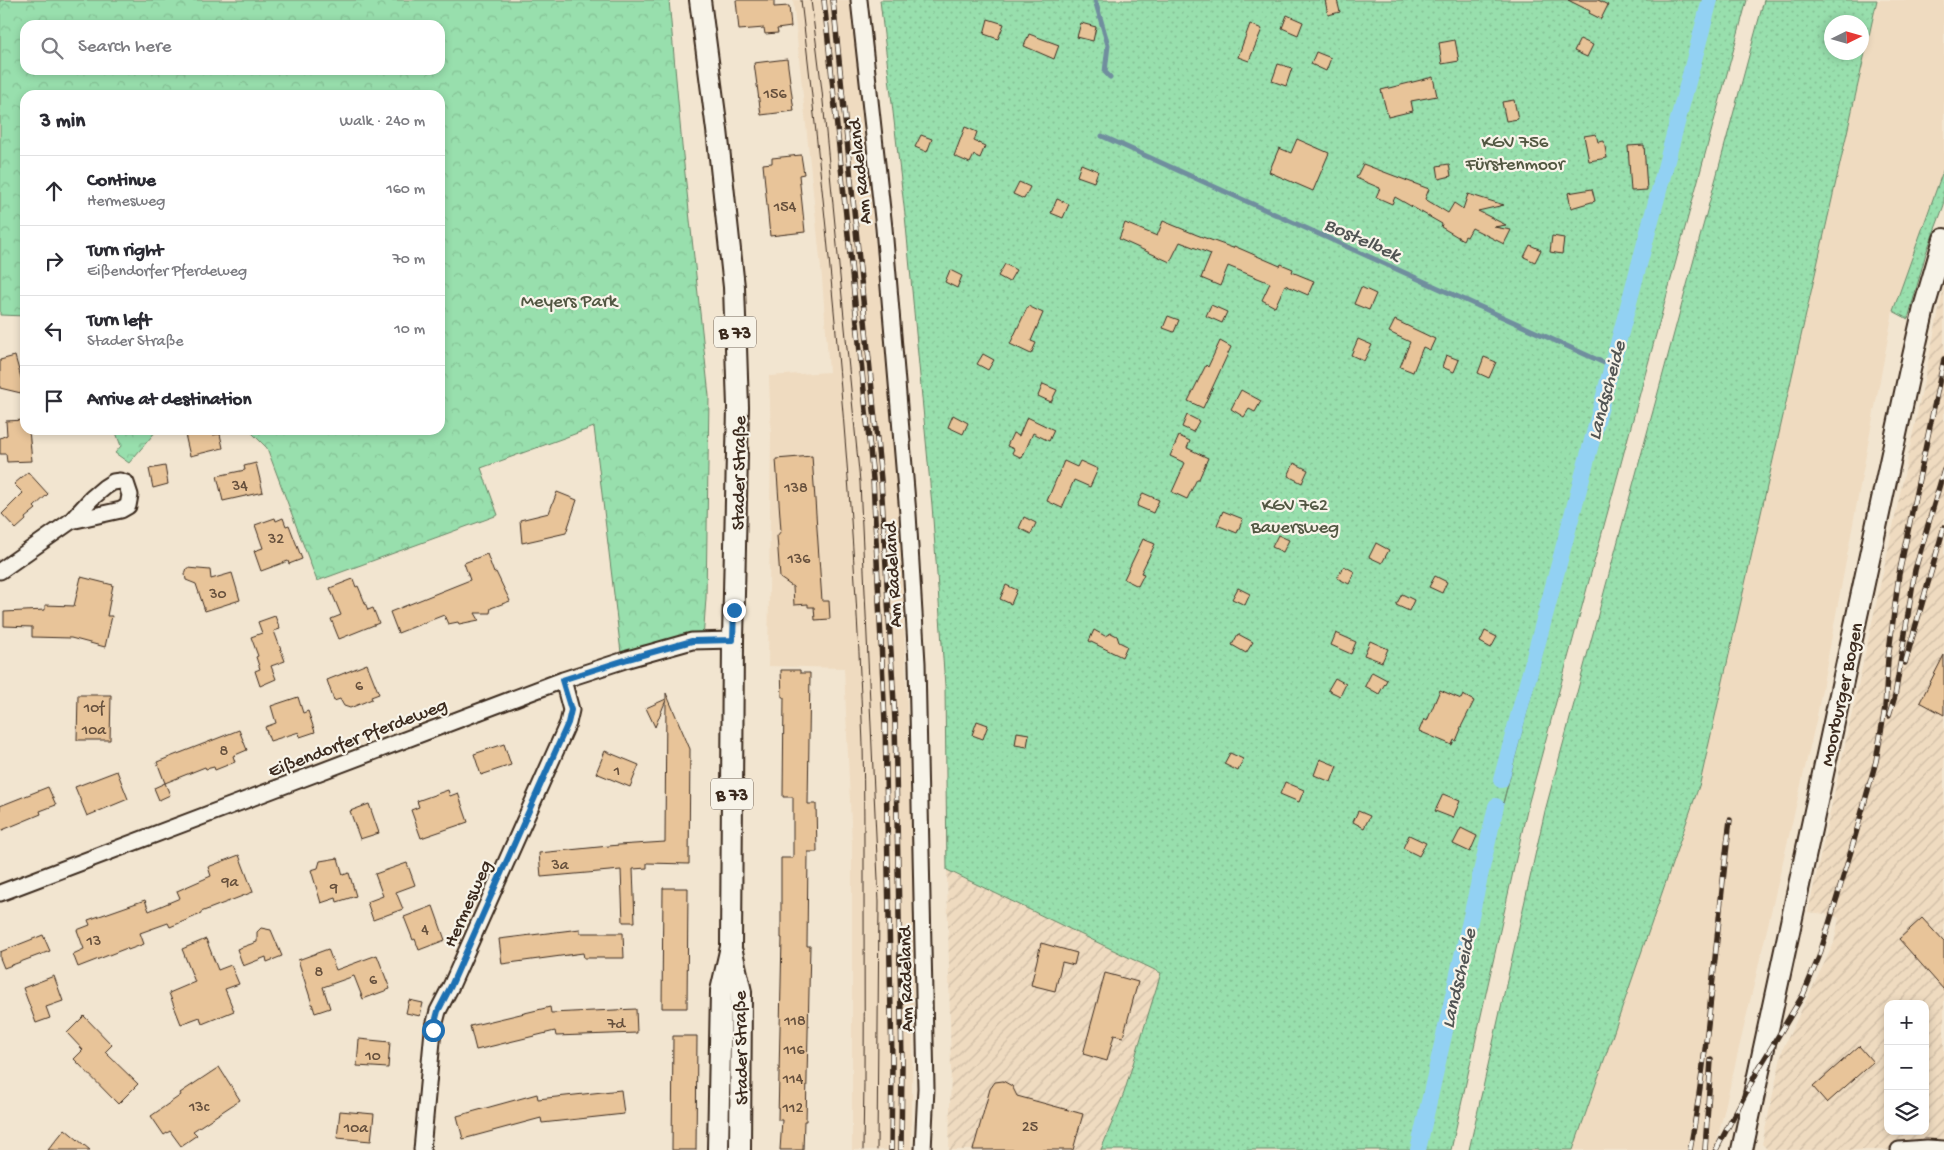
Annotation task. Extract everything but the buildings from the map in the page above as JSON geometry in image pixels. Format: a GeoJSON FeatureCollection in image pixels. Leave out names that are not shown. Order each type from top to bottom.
{"type":"FeatureCollection","features":[{"type":"Feature","properties":{"kind":"main road","name":"Stader Straße"},"geometry":{"type":"LineString","coordinates":[[700,0],[717,130],[734,287],[738,408],[733,640],[730,948],[721,991],[718,1150]]}},
{"type":"Feature","properties":{"kind":"main road","name":"Moorburger Bogen"},"geometry":{"type":"LineString","coordinates":[[1742,1150],[1909,374],[1924,308],[1944,239]]}},
{"type":"Feature","properties":{"kind":"main road","name":"Stader Straße"},"geometry":{"type":"LineString","coordinates":[[730,948],[741,992],[740,1150]]}},
{"type":"Feature","properties":{"kind":"street","name":"Am Radeland"},"geometry":{"type":"LineString","coordinates":[[859,0],[885,238],[908,514],[917,663],[926,1088],[923,1150]]}},
{"type":"Feature","properties":{"kind":"street"},"geometry":{"type":"LineString","coordinates":[[0,571],[71,521]]}},
{"type":"Feature","properties":{"kind":"street","name":"Eißendorfer Pferdeweg"},"geometry":{"type":"LineString","coordinates":[[0,893],[562,680],[692,641],[733,640]]}},
{"type":"Feature","properties":{"kind":"street","name":"Hermesweg"},"geometry":{"type":"LineString","coordinates":[[422,1150],[433,1030],[438,1011],[451,986],[568,723],[571,710],[562,680]]}},
{"type":"Feature","properties":{"kind":"street"},"geometry":{"type":"LineString","coordinates":[[1899,1150],[1944,1149]]}},
{"type":"Feature","properties":{"kind":"shaded area"},"geometry":{"type":"Polygon","coordinates":[[[793,0],[850,0],[860,83],[899,495],[915,908],[911,1150],[852,1150],[852,845],[844,668],[768,666],[771,437],[769,376],[829,372],[822,278],[793,0]]]}},
{"type":"Feature","properties":{"kind":"shaded area"},"geometry":{"type":"Polygon","coordinates":[[[1877,0],[1944,0],[1944,168],[1893,311],[1816,721],[1715,1150],[1573,1150],[1700,783],[1863,60],[1869,60],[1869,35],[1877,0]]]}},
{"type":"Feature","properties":{"kind":"shaded area"},"geometry":{"type":"Polygon","coordinates":[[[1944,287],[1944,1150],[1768,1150],[1762,1144],[1783,1048],[1834,943],[1839,918],[1808,912],[1944,287]]]}},
{"type":"Feature","properties":{"kind":"shaded area"},"geometry":{"type":"Polygon","coordinates":[[[947,870],[1161,973],[1124,1093],[1101,1150],[949,1150],[951,1070],[947,870]]]}},
{"type":"Feature","properties":{"kind":"green space","name":"Meyers Park"},"geometry":{"type":"Polygon","coordinates":[[[0,0],[669,0],[682,146],[709,396],[706,598],[703,640],[622,661],[594,427],[481,468],[498,515],[317,581],[267,448],[254,435],[445,435],[445,90],[20,90],[20,316],[0,315],[0,0]]]}},
{"type":"Feature","properties":{"kind":"green space"},"geometry":{"type":"Polygon","coordinates":[[[880,0],[1711,0],[1615,359],[1500,815],[1713,0],[1747,0],[1528,805],[1451,1150],[1425,1150],[1478,901],[1469,898],[1413,1150],[1101,1150],[1124,1093],[1161,973],[947,870],[945,686],[932,505],[905,215],[880,0]]]}},
{"type":"Feature","properties":{"kind":"green space"},"geometry":{"type":"Polygon","coordinates":[[[1764,0],[1877,0],[1869,35],[1869,15],[1824,15],[1824,60],[1863,60],[1700,783],[1573,1150],[1469,1150],[1545,811],[1764,0]]]}},
{"type":"Feature","properties":{"kind":"green space"},"geometry":{"type":"Polygon","coordinates":[[[1944,168],[1944,205],[1926,253],[1908,319],[1893,311],[1944,168]]]}},
{"type":"Feature","properties":{"kind":"green space"},"geometry":{"type":"Polygon","coordinates":[[[117,435],[153,435],[129,463],[115,453],[121,446],[117,435]]]}},
{"type":"Feature","properties":{"kind":"waterway","name":"Bostelbek"},"geometry":{"type":"LineString","coordinates":[[1095,0],[1108,45],[1105,72],[1110,77]]}},
{"type":"Feature","properties":{"kind":"waterway","name":"Landscheide"},"geometry":{"type":"LineString","coordinates":[[1501,780],[1710,0]]}},
{"type":"Feature","properties":{"kind":"waterway","name":"Bostelbek"},"geometry":{"type":"LineString","coordinates":[[1102,136],[1611,366]]}},
{"type":"Feature","properties":{"kind":"waterway","name":"Landscheide"},"geometry":{"type":"LineString","coordinates":[[1418,1150],[1496,806]]}},
{"type":"Feature","properties":{"kind":"tram line"},"geometry":{"type":"LineString","coordinates":[[801,0],[840,372],[854,558],[864,797],[863,1150]]}},
{"type":"Feature","properties":{"kind":"tram line"},"geometry":{"type":"LineString","coordinates":[[811,0],[822,91],[860,482],[879,902],[877,1150]]}},
{"type":"Feature","properties":{"kind":"railway"},"geometry":{"type":"LineString","coordinates":[[824,0],[873,479],[885,722],[892,1062],[891,1150]]}},
{"type":"Feature","properties":{"kind":"railway"},"geometry":{"type":"LineString","coordinates":[[833,0],[881,480],[895,721],[902,1063],[901,1150]]}},
{"type":"Feature","properties":{"kind":"railway"},"geometry":{"type":"LineString","coordinates":[[1716,1150],[1759,1068],[1803,995],[1819,957],[1851,851],[1876,761],[1885,708],[1888,659],[1899,574],[1944,359]]}},
{"type":"Feature","properties":{"kind":"railway"},"geometry":{"type":"LineString","coordinates":[[1889,716],[1895,696],[1915,570],[1944,470]]}},
{"type":"Feature","properties":{"kind":"railway"},"geometry":{"type":"LineString","coordinates":[[1905,663],[1944,527]]}},
{"type":"Feature","properties":{"kind":"railway"},"geometry":{"type":"LineString","coordinates":[[1690,1150],[1708,1027],[1730,820]]}},
{"type":"Feature","properties":{"kind":"railway"},"geometry":{"type":"LineString","coordinates":[[1705,1150],[1711,1060]]}},
{"type":"Feature","properties":{"kind":"route"},"geometry":{"type":"LineString","coordinates":[[433,1030],[438,1011],[451,986],[568,723],[571,710],[562,680],[692,641],[733,640],[734,610]]}},
{"type":"Feature","properties":{"kind":"park label","name":"KGV 756 Fürstenmoor"},"geometry":{"type":"Point","coordinates":[1515,151]}},
{"type":"Feature","properties":{"kind":"park label","name":"KGV 762 Bauersweg"},"geometry":{"type":"Point","coordinates":[1295,514]}}]}
